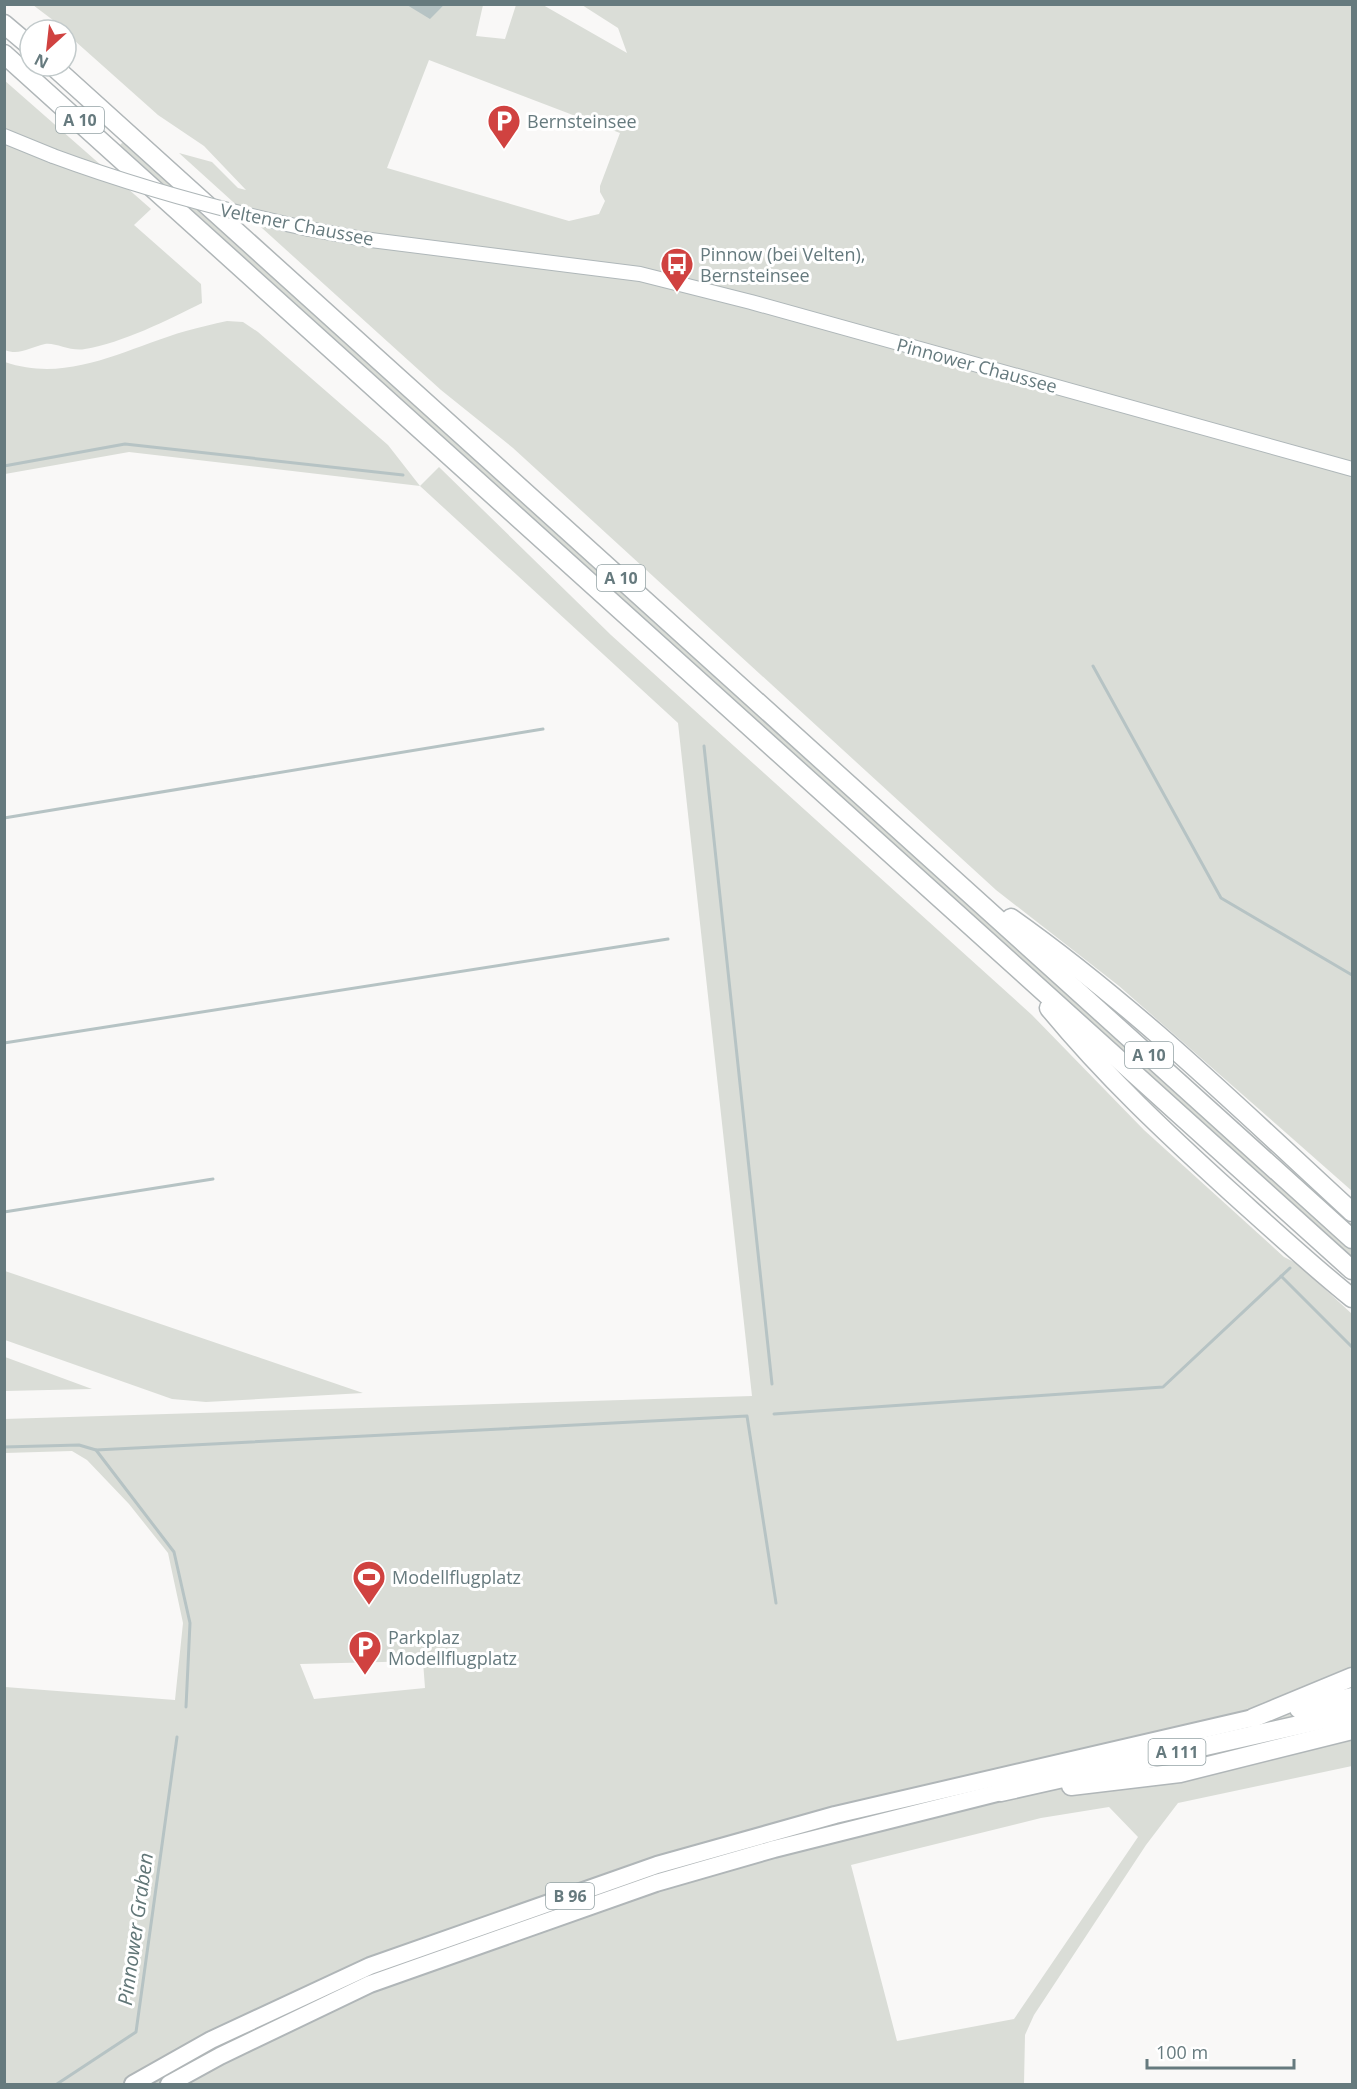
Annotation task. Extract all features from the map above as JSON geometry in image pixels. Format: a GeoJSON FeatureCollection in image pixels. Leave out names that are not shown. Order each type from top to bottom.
{"type":"FeatureCollection","features":[{"type":"Feature","properties":{"kind":"highway"},"geometry":{"type":"LineString","coordinates":[[4,24],[18,36]]}},
{"type":"Feature","properties":{"kind":"highway","name":"A 10"},"geometry":{"type":"LineString","coordinates":[[4,54],[1353,1270]]}},
{"type":"Feature","properties":{"kind":"highway","name":"A 10"},"geometry":{"type":"LineString","coordinates":[[66,78],[1353,1239]]}},
{"type":"Feature","properties":{"kind":"highway"},"geometry":{"type":"LineString","coordinates":[[945,872],[1054,949],[1115,996],[1353,1212]]}},
{"type":"Feature","properties":{"kind":"highway"},"geometry":{"type":"LineString","coordinates":[[1008,958],[1114,1083],[1353,1304]]}},
{"type":"Feature","properties":{"kind":"highway"},"geometry":{"type":"LineString","coordinates":[[1238,1107],[1317,1172],[1353,1197]]}},
{"type":"Feature","properties":{"kind":"highway"},"geometry":{"type":"LineString","coordinates":[[1332,1283],[1353,1298]]}},
{"type":"Feature","properties":{"kind":"highway"},"geometry":{"type":"LineString","coordinates":[[1253,1718],[1353,1677]]}},
{"type":"Feature","properties":{"kind":"highway"},"geometry":{"type":"LineString","coordinates":[[1253,1718],[1353,1697]]}},
{"type":"Feature","properties":{"kind":"highway","name":"A 111"},"geometry":{"type":"LineString","coordinates":[[1001,1792],[1353,1713]]}},
{"type":"Feature","properties":{"kind":"highway","name":"B 96"},"geometry":{"type":"LineString","coordinates":[[133,2085],[211,2040],[370,1966],[657,1865],[835,1815],[1253,1718]]}},
{"type":"Feature","properties":{"kind":"highway"},"geometry":{"type":"LineString","coordinates":[[1001,1792],[1180,1773],[1353,1730]]}},
{"type":"Feature","properties":{"kind":"highway"},"geometry":{"type":"LineString","coordinates":[[1297,1745],[1353,1739]]}},
{"type":"Feature","properties":{"kind":"highway","name":"B 96"},"geometry":{"type":"LineString","coordinates":[[169,2085],[220,2056],[370,1984],[612,1899],[774,1849],[1001,1792]]}},
{"type":"Feature","properties":{"kind":"main road","name":"Veltener Chaussee"},"geometry":{"type":"LineString","coordinates":[[4,136],[53,156],[152,190],[231,212],[309,229],[394,243],[600,267]]}},
{"type":"Feature","properties":{"kind":"main road","name":"Pinnower Chaussee"},"geometry":{"type":"LineString","coordinates":[[600,267],[719,293],[1353,470]]}},
{"type":"Feature","properties":{"kind":"shaded area"},"geometry":{"type":"Polygon","coordinates":[[[407,4],[430,18],[444,5],[483,5],[476,36],[505,39],[516,5],[543,5],[627,53],[618,28],[582,5],[1352,5],[1352,1191],[1119,986],[996,890],[513,448],[441,390],[179,153],[212,162],[238,188],[246,190],[204,146],[158,115],[78,44],[78,18],[50,18],[33,5],[407,4]],[[429,60],[387,168],[569,221],[599,214],[605,201],[600,192],[600,186],[620,133],[429,60]]]}},
{"type":"Feature","properties":{"kind":"shaded area"},"geometry":{"type":"Polygon","coordinates":[[[407,5],[444,5],[430,19],[407,5]]]}},
{"type":"Feature","properties":{"kind":"shaded area"},"geometry":{"type":"Polygon","coordinates":[[[4,80],[151,209],[134,225],[201,284],[202,303],[145,330],[99,346],[80,350],[45,344],[20,352],[5,350],[4,80]]]}},
{"type":"Feature","properties":{"kind":"shaded area"},"geometry":{"type":"Polygon","coordinates":[[[124,141],[1352,1250],[1352,1258],[120,145],[124,141]]]}},
{"type":"Feature","properties":{"kind":"shaded area"},"geometry":{"type":"Polygon","coordinates":[[[227,321],[243,322],[258,332],[388,445],[420,486],[129,452],[5,474],[5,362],[29,368],[52,369],[75,366],[97,361],[186,331],[227,321]]]}},
{"type":"Feature","properties":{"kind":"shaded area"},"geometry":{"type":"Polygon","coordinates":[[[439,467],[611,635],[1032,1015],[1144,1130],[1284,1257],[1298,1264],[1352,1314],[1352,1670],[1304,1690],[1261,1703],[1336,1690],[1352,1683],[1352,1766],[1178,1803],[1146,1845],[1034,2015],[1025,2035],[1024,2084],[5,2084],[5,1687],[175,1700],[183,1623],[168,1553],[129,1504],[87,1460],[72,1451],[5,1453],[4,1419],[752,1396],[678,723],[420,486],[439,467]],[[423,1661],[300,1664],[314,1699],[425,1688],[423,1661]],[[1109,1807],[1041,1818],[851,1865],[897,2041],[1014,2019],[1138,1837],[1109,1807]]]}},
{"type":"Feature","properties":{"kind":"shaded area"},"geometry":{"type":"Polygon","coordinates":[[[5,1271],[363,1393],[206,1402],[172,1399],[5,1340],[5,1271]]]}},
{"type":"Feature","properties":{"kind":"shaded area"},"geometry":{"type":"Polygon","coordinates":[[[5,1357],[92,1389],[5,1391],[5,1357]]]}},
{"type":"Feature","properties":{"kind":"waterway"},"geometry":{"type":"LineString","coordinates":[[4,466],[125,444],[403,475]]}},
{"type":"Feature","properties":{"kind":"waterway"},"geometry":{"type":"LineString","coordinates":[[1093,666],[1221,898],[1352,975]]}},
{"type":"Feature","properties":{"kind":"waterway"},"geometry":{"type":"LineString","coordinates":[[4,818],[543,729]]}},
{"type":"Feature","properties":{"kind":"waterway"},"geometry":{"type":"LineString","coordinates":[[704,746],[772,1384]]}},
{"type":"Feature","properties":{"kind":"waterway"},"geometry":{"type":"LineString","coordinates":[[4,1043],[668,939]]}},
{"type":"Feature","properties":{"kind":"waterway"},"geometry":{"type":"LineString","coordinates":[[4,1212],[213,1179]]}},
{"type":"Feature","properties":{"kind":"waterway"},"geometry":{"type":"LineString","coordinates":[[774,1414],[1163,1387],[1290,1268]]}},
{"type":"Feature","properties":{"kind":"waterway"},"geometry":{"type":"LineString","coordinates":[[1281,1276],[1352,1347]]}},
{"type":"Feature","properties":{"kind":"waterway"},"geometry":{"type":"LineString","coordinates":[[96,1450],[747,1416],[776,1603]]}},
{"type":"Feature","properties":{"kind":"waterway","name":"Pinnower Graben"},"geometry":{"type":"LineString","coordinates":[[4,1447],[79,1445],[96,1450],[174,1552],[190,1623],[186,1707]]}},
{"type":"Feature","properties":{"kind":"waterway","name":"Pinnower Graben"},"geometry":{"type":"LineString","coordinates":[[57,2084],[136,2032],[177,1737]]}},
{"type":"Feature","properties":{"kind":"place","name":"Bernsteinsee"},"geometry":{"type":"Point","coordinates":[504,150]}},
{"type":"Feature","properties":{"kind":"place","name":"Pinnow (bei Velten), Bernsteinsee"},"geometry":{"type":"Point","coordinates":[677,293]}},
{"type":"Feature","properties":{"kind":"place","name":"Modellflugplatz"},"geometry":{"type":"Point","coordinates":[369,1606]}},
{"type":"Feature","properties":{"kind":"place","name":"Parkplaz Modellflugplatz"},"geometry":{"type":"Point","coordinates":[365,1676]}}]}
